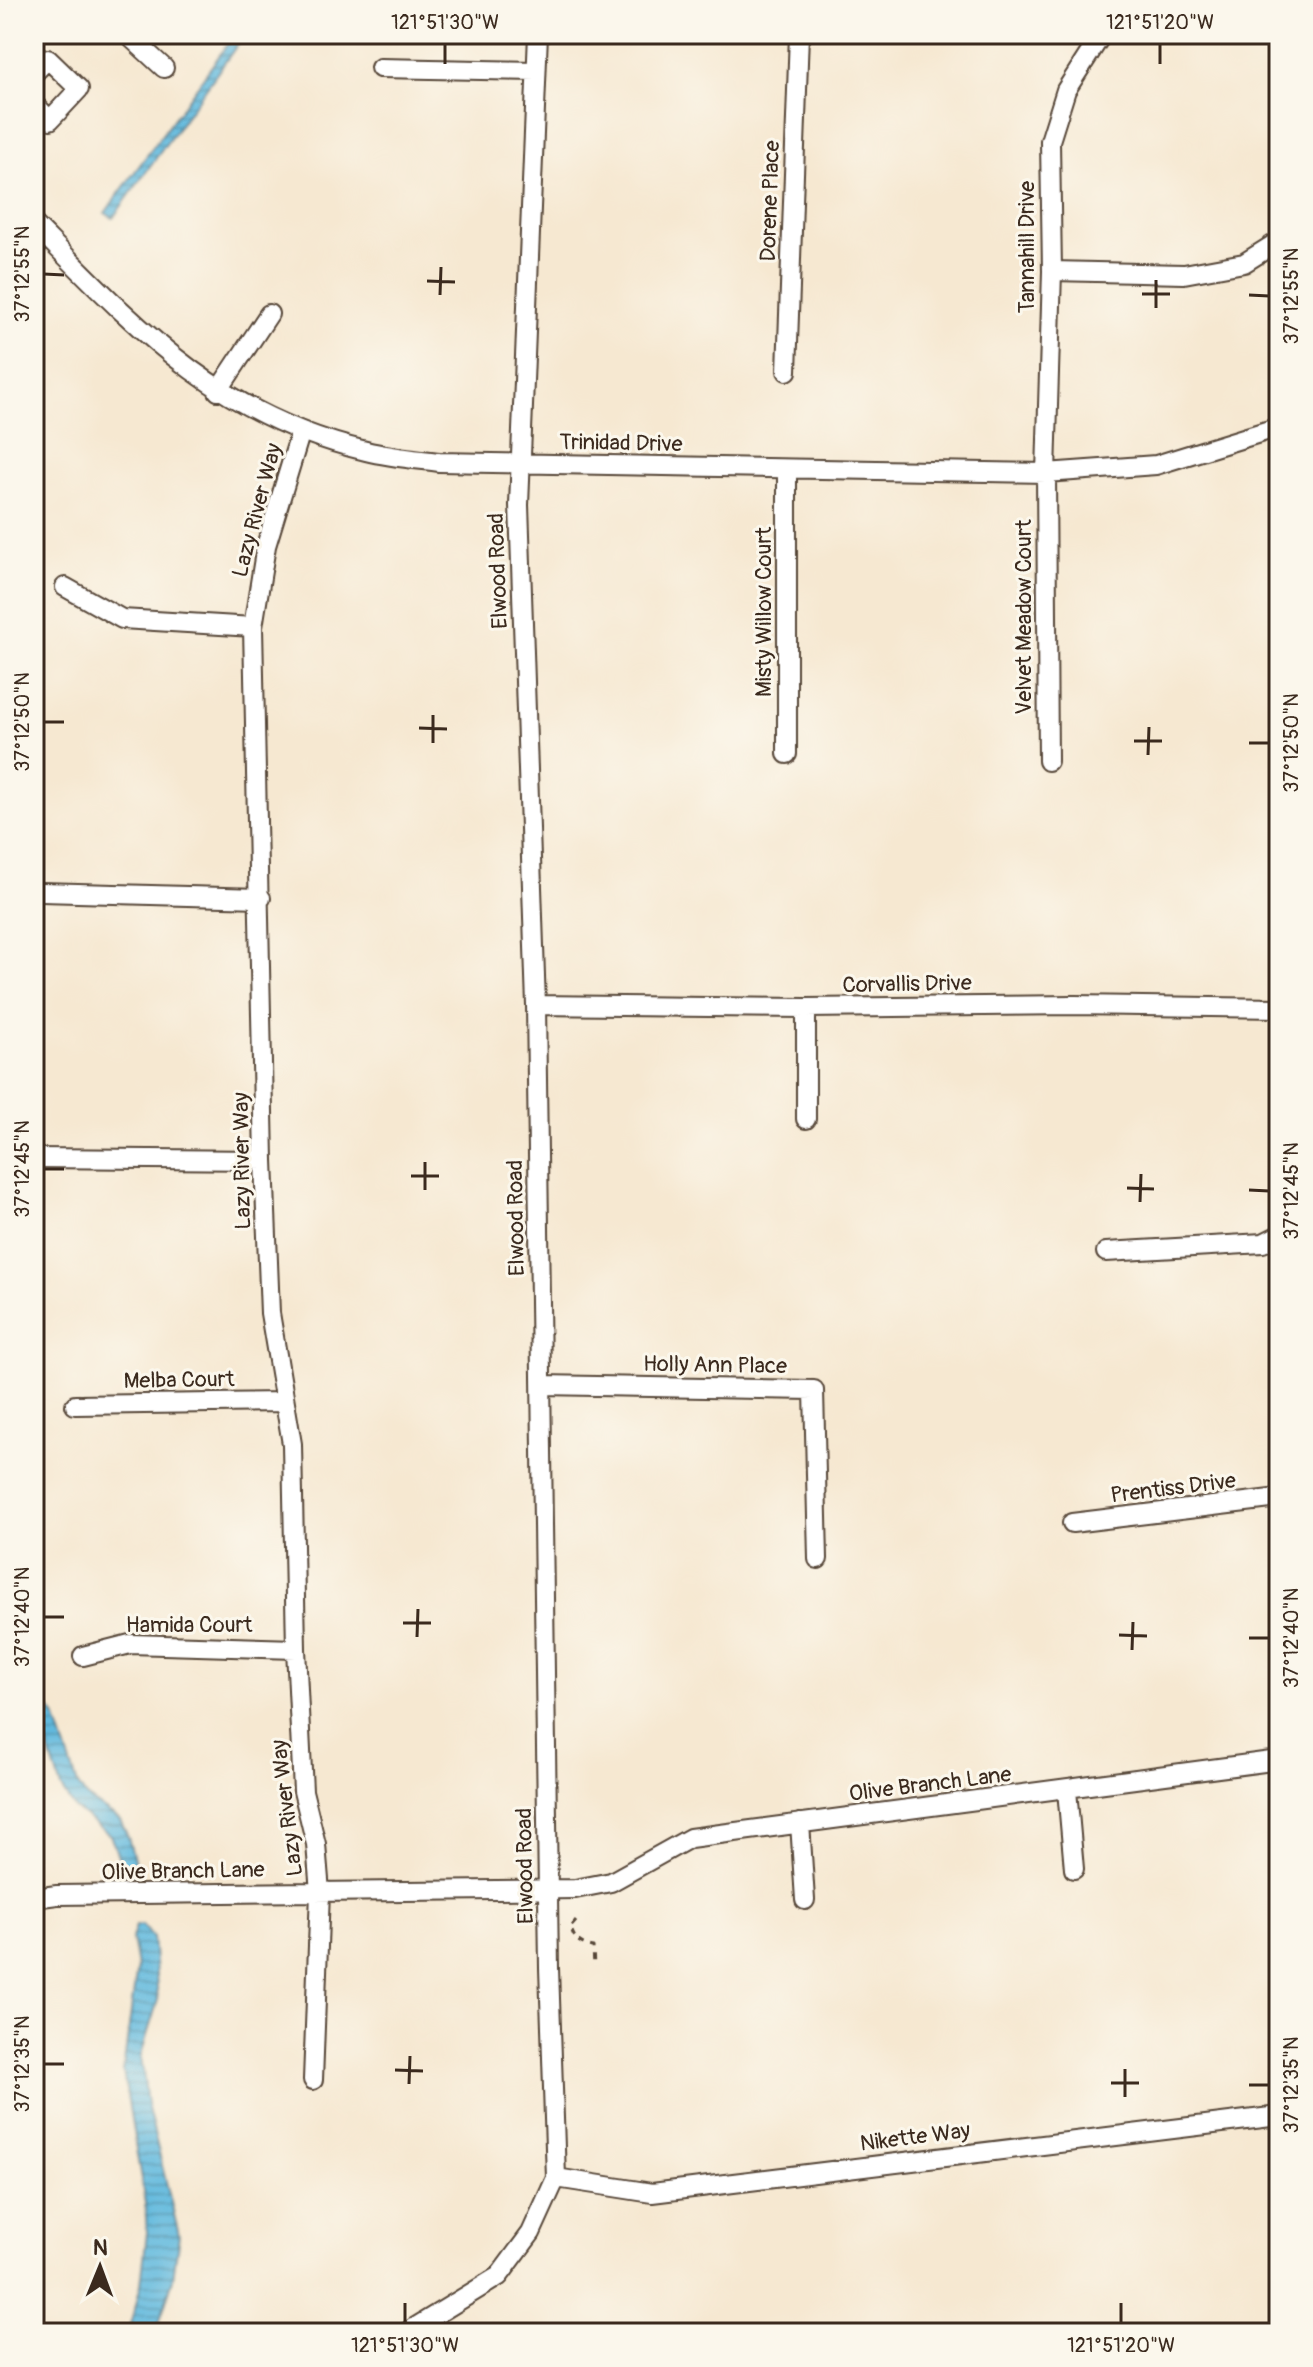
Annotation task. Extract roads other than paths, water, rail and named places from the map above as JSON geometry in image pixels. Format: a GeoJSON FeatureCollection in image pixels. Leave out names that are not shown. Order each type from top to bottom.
{"type":"FeatureCollection","features":[{"type":"Feature","properties":{"kind":"street"},"geometry":{"type":"LineString","coordinates":[[127,34],[164,68]]}},
{"type":"Feature","properties":{"kind":"street","name":"Elwood Road"},"geometry":{"type":"LineString","coordinates":[[406,2333],[499,2276],[531,2233],[556,2178],[548,1890],[536,1005],[519,505],[538,34]]}},
{"type":"Feature","properties":{"kind":"street","name":"Dorene Place"},"geometry":{"type":"LineString","coordinates":[[787,371],[799,34]]}},
{"type":"Feature","properties":{"kind":"street","name":"Tannahill Drive"},"geometry":{"type":"LineString","coordinates":[[1046,473],[1052,271],[1050,141],[1066,90],[1102,34]]}},
{"type":"Feature","properties":{"kind":"street"},"geometry":{"type":"LineString","coordinates":[[34,73],[48,59],[79,89],[50,120],[34,104]]}},
{"type":"Feature","properties":{"kind":"street"},"geometry":{"type":"LineString","coordinates":[[380,68],[536,71]]}},
{"type":"Feature","properties":{"kind":"street","name":"Trinidad Drive"},"geometry":{"type":"LineString","coordinates":[[34,224],[151,340],[218,391],[256,412],[301,431],[381,454],[439,462],[1046,473],[1156,465],[1277,434]]}},
{"type":"Feature","properties":{"kind":"street"},"geometry":{"type":"LineString","coordinates":[[1052,271],[1184,274],[1244,263],[1279,241]]}},
{"type":"Feature","properties":{"kind":"street"},"geometry":{"type":"LineString","coordinates":[[218,391],[269,314]]}},
{"type":"Feature","properties":{"kind":"street","name":"Lazy River Way"},"geometry":{"type":"LineString","coordinates":[[301,431],[266,546],[253,627],[270,1313],[292,1444],[296,1649],[303,1791],[316,1844],[320,1892],[313,2080]]}},
{"type":"Feature","properties":{"kind":"street","name":"Misty Willow Court"},"geometry":{"type":"LineString","coordinates":[[787,469],[787,754]]}},
{"type":"Feature","properties":{"kind":"street","name":"Velvet Meadow Court"},"geometry":{"type":"LineString","coordinates":[[1046,473],[1048,761]]}},
{"type":"Feature","properties":{"kind":"street"},"geometry":{"type":"LineString","coordinates":[[65,587],[122,619],[253,627]]}},
{"type":"Feature","properties":{"kind":"street"},"geometry":{"type":"LineString","coordinates":[[41,892],[261,898]]}},
{"type":"Feature","properties":{"kind":"street","name":"Corvallis Drive"},"geometry":{"type":"LineString","coordinates":[[536,1005],[1279,1008]]}},
{"type":"Feature","properties":{"kind":"street"},"geometry":{"type":"LineString","coordinates":[[806,1008],[806,1119]]}},
{"type":"Feature","properties":{"kind":"street"},"geometry":{"type":"LineString","coordinates":[[34,1158],[264,1160]]}},
{"type":"Feature","properties":{"kind":"street"},"geometry":{"type":"LineString","coordinates":[[1106,1252],[1263,1243],[1279,1235]]}},
{"type":"Feature","properties":{"kind":"street","name":"Holly Ann Place"},"geometry":{"type":"LineString","coordinates":[[542,1385],[814,1390],[818,1559]]}},
{"type":"Feature","properties":{"kind":"street","name":"Melba Court"},"geometry":{"type":"LineString","coordinates":[[75,1405],[283,1402]]}},
{"type":"Feature","properties":{"kind":"street","name":"Prentiss Drive"},"geometry":{"type":"LineString","coordinates":[[1072,1523],[1279,1498]]}},
{"type":"Feature","properties":{"kind":"street","name":"Hamida Court"},"geometry":{"type":"LineString","coordinates":[[83,1656],[130,1644],[296,1649]]}},
{"type":"Feature","properties":{"kind":"street","name":"Olive Branch Lane"},"geometry":{"type":"LineString","coordinates":[[34,1898],[57,1895],[575,1889],[611,1882],[690,1838],[1279,1760]]}},
{"type":"Feature","properties":{"kind":"street"},"geometry":{"type":"LineString","coordinates":[[1067,1790],[1074,1869]]}},
{"type":"Feature","properties":{"kind":"street"},"geometry":{"type":"LineString","coordinates":[[800,1823],[805,1900]]}},
{"type":"Feature","properties":{"kind":"street","name":"Nikette Way"},"geometry":{"type":"LineString","coordinates":[[556,2178],[652,2193],[1279,2116]]}},
{"type":"Feature","properties":{"kind":"water"},"geometry":{"type":"Polygon","coordinates":[[[235,34],[245,34],[113,218],[105,213],[235,34]]]}},
{"type":"Feature","properties":{"kind":"water"},"geometry":{"type":"Polygon","coordinates":[[[34,1686],[55,1716],[78,1785],[86,1797],[120,1820],[138,1874],[120,1874],[118,1856],[110,1835],[74,1808],[61,1788],[49,1749],[34,1717],[34,1686]]]}},
{"type":"Feature","properties":{"kind":"water"},"geometry":{"type":"Polygon","coordinates":[[[142,1925],[153,1937],[158,2000],[141,2055],[147,2104],[179,2235],[173,2278],[156,2333],[129,2333],[141,2284],[147,2232],[123,2071],[137,1967],[132,1938],[136,1926],[142,1925]]]}}]}
